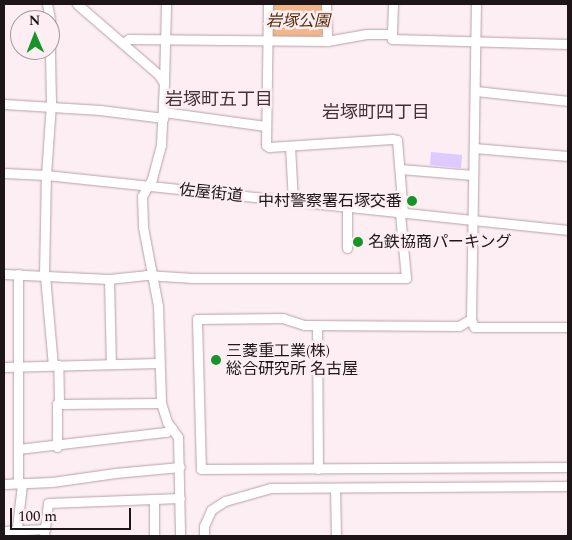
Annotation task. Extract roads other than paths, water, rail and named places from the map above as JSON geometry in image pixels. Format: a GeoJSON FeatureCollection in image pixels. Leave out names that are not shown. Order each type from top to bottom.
{"type":"FeatureCollection","features":[{"type":"Feature","properties":{"kind":"street"},"geometry":{"type":"LineString","coordinates":[[77,4],[159,74],[164,83]]}},
{"type":"Feature","properties":{"kind":"street"},"geometry":{"type":"LineString","coordinates":[[166,4],[160,154],[152,179],[142,196],[143,227],[158,306],[161,404],[163,415],[178,437],[180,536]]}},
{"type":"Feature","properties":{"kind":"street"},"geometry":{"type":"LineString","coordinates":[[4,274],[110,279],[152,276],[193,278],[406,278],[397,140],[269,147],[265,142],[268,4]]}},
{"type":"Feature","properties":{"kind":"street"},"geometry":{"type":"LineString","coordinates":[[326,4],[327,41]]}},
{"type":"Feature","properties":{"kind":"street"},"geometry":{"type":"LineString","coordinates":[[393,4],[392,39],[568,44]]}},
{"type":"Feature","properties":{"kind":"street"},"geometry":{"type":"LineString","coordinates":[[476,4],[471,319],[474,327],[568,327]]}},
{"type":"Feature","properties":{"kind":"street"},"geometry":{"type":"LineString","coordinates":[[123,44],[130,39],[327,41],[366,34],[392,34]]}},
{"type":"Feature","properties":{"kind":"street"},"geometry":{"type":"LineString","coordinates":[[50,60],[45,275],[59,404],[57,404],[57,447]]}},
{"type":"Feature","properties":{"kind":"street"},"geometry":{"type":"LineString","coordinates":[[476,91],[568,101]]}},
{"type":"Feature","properties":{"kind":"street"},"geometry":{"type":"LineString","coordinates":[[4,104],[163,115],[265,126]]}},
{"type":"Feature","properties":{"kind":"street"},"geometry":{"type":"LineString","coordinates":[[290,146],[293,202]]}},
{"type":"Feature","properties":{"kind":"street"},"geometry":{"type":"LineString","coordinates":[[474,148],[568,156]]}},
{"type":"Feature","properties":{"kind":"street"},"geometry":{"type":"LineString","coordinates":[[400,168],[473,176]]}},
{"type":"Feature","properties":{"kind":"street","name":"佐屋街道"},"geometry":{"type":"LineString","coordinates":[[4,173],[46,175],[568,230]]}},
{"type":"Feature","properties":{"kind":"street"},"geometry":{"type":"LineString","coordinates":[[347,207],[347,248]]}},
{"type":"Feature","properties":{"kind":"street"},"geometry":{"type":"LineString","coordinates":[[16,534],[22,484],[18,480],[18,274]]}},
{"type":"Feature","properties":{"kind":"street"},"geometry":{"type":"LineString","coordinates":[[110,279],[111,364]]}},
{"type":"Feature","properties":{"kind":"street"},"geometry":{"type":"LineString","coordinates":[[471,319],[460,326],[304,325],[283,318],[197,319],[201,469],[568,467]]}},
{"type":"Feature","properties":{"kind":"street"},"geometry":{"type":"LineString","coordinates":[[317,325],[318,469]]}},
{"type":"Feature","properties":{"kind":"street"},"geometry":{"type":"LineString","coordinates":[[4,367],[159,364]]}},
{"type":"Feature","properties":{"kind":"street"},"geometry":{"type":"LineString","coordinates":[[59,404],[161,404]]}},
{"type":"Feature","properties":{"kind":"street"},"geometry":{"type":"LineString","coordinates":[[18,449],[57,447],[92,440],[166,432],[172,428]]}},
{"type":"Feature","properties":{"kind":"street"},"geometry":{"type":"LineString","coordinates":[[4,484],[22,484],[180,467]]}},
{"type":"Feature","properties":{"kind":"street"},"geometry":{"type":"LineString","coordinates":[[204,536],[204,526],[212,510],[225,500],[270,488],[568,486]]}},
{"type":"Feature","properties":{"kind":"street"},"geometry":{"type":"LineString","coordinates":[[335,488],[336,536]]}},
{"type":"Feature","properties":{"kind":"street"},"geometry":{"type":"LineString","coordinates":[[4,531],[16,534],[44,533],[48,503],[180,498]]}},
{"type":"Feature","properties":{"kind":"street"},"geometry":{"type":"LineString","coordinates":[[154,499],[154,536]]}},
{"type":"Feature","properties":{"kind":"place","name":"中村警察署石塚交番"},"geometry":{"type":"Point","coordinates":[412,201]}},
{"type":"Feature","properties":{"kind":"place","name":"名鉄協商パーキング"},"geometry":{"type":"Point","coordinates":[358,242]}},
{"type":"Feature","properties":{"kind":"place","name":"三菱重工業(株) 総合研究所 名古屋"},"geometry":{"type":"Point","coordinates":[216,360]}},
{"type":"Feature","properties":{"kind":"district","name":"岩塚町五丁目"},"geometry":{"type":"Point","coordinates":[219,100]}},
{"type":"Feature","properties":{"kind":"district","name":"岩塚町四丁目"},"geometry":{"type":"Point","coordinates":[376,113]}},
{"type":"Feature","properties":{"kind":"park label","name":"岩塚公園"},"geometry":{"type":"Point","coordinates":[298,21]}}]}
